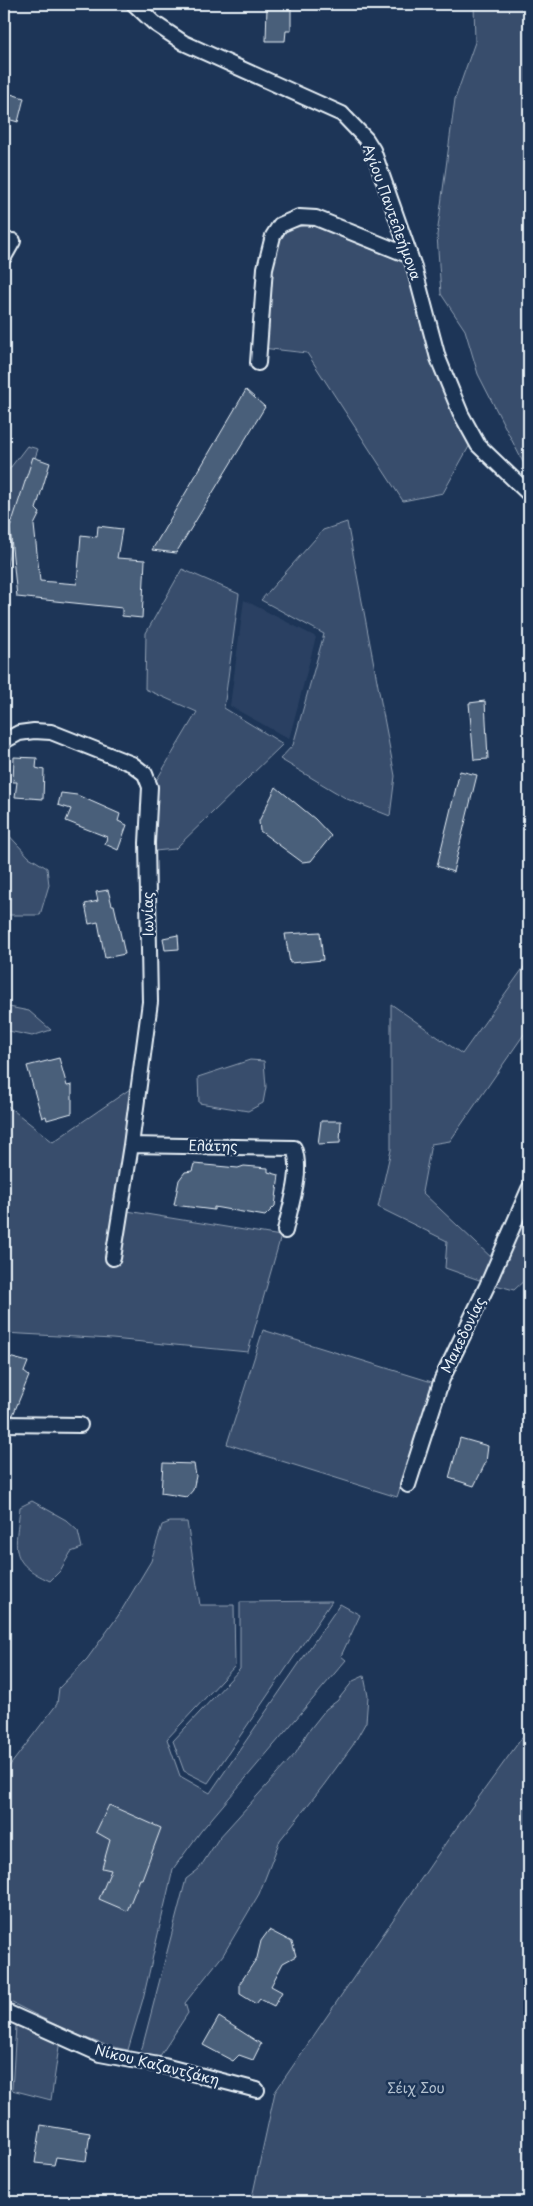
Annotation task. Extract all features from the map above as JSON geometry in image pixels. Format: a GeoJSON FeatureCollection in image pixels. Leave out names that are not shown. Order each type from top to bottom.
{"type":"FeatureCollection","features":[{"type":"Feature","properties":{"kind":"street","name":"Αγίου Παντελεήμονα"},"geometry":{"type":"LineString","coordinates":[[134,4],[154,23],[184,43],[342,114],[366,139],[373,150],[410,256],[438,358],[460,414],[478,445],[529,494]]}},
{"type":"Feature","properties":{"kind":"street"},"geometry":{"type":"LineString","coordinates":[[258,363],[265,268],[273,236],[280,225],[299,217],[316,218],[410,256]]}},
{"type":"Feature","properties":{"kind":"street"},"geometry":{"type":"LineString","coordinates":[[4,257],[13,242]]}},
{"type":"Feature","properties":{"kind":"street","name":"Ιωνίας"},"geometry":{"type":"LineString","coordinates":[[4,741],[18,733],[34,731],[51,732],[124,760],[146,774],[150,794],[147,842],[150,1002],[132,1145],[120,1206],[113,1258]]}},
{"type":"Feature","properties":{"kind":"street","name":"Ελάτης"},"geometry":{"type":"LineString","coordinates":[[132,1145],[294,1148],[297,1160],[294,1188],[284,1231]]}},
{"type":"Feature","properties":{"kind":"street","name":"Μακεδονίας"},"geometry":{"type":"LineString","coordinates":[[408,1485],[442,1379],[487,1286],[529,1189]]}},
{"type":"Feature","properties":{"kind":"street"},"geometry":{"type":"LineString","coordinates":[[4,1424],[80,1425]]}},
{"type":"Feature","properties":{"kind":"street","name":"Νίκου Καζαντζάκη"},"geometry":{"type":"LineString","coordinates":[[4,2011],[100,2054],[164,2066],[257,2090]]}},
{"type":"Feature","properties":{"kind":"shaded area"},"geometry":{"type":"Polygon","coordinates":[[[244,600],[316,637],[289,739],[230,706],[244,600]]]}},
{"type":"Feature","properties":{"kind":"green space"},"geometry":{"type":"Polygon","coordinates":[[[474,4],[529,4],[529,471],[478,374],[465,330],[441,294],[437,235],[455,99],[475,42],[474,4]]]}},
{"type":"Feature","properties":{"kind":"green space"},"geometry":{"type":"Polygon","coordinates":[[[310,225],[404,262],[426,340],[452,410],[471,443],[443,493],[403,501],[307,353],[262,348],[269,272],[279,237],[290,228],[310,225]]]}},
{"type":"Feature","properties":{"kind":"green space"},"geometry":{"type":"Polygon","coordinates":[[[27,446],[38,449],[16,514],[6,572],[4,571],[4,476],[27,446]]]}},
{"type":"Feature","properties":{"kind":"green space"},"geometry":{"type":"Polygon","coordinates":[[[347,522],[395,776],[390,816],[347,799],[280,759],[293,745],[324,634],[261,600],[323,530],[347,522]]]}},
{"type":"Feature","properties":{"kind":"green space"},"geometry":{"type":"Polygon","coordinates":[[[182,569],[239,594],[224,708],[283,744],[175,849],[155,851],[153,786],[197,712],[145,689],[146,633],[182,569]]]}},
{"type":"Feature","properties":{"kind":"green space"},"geometry":{"type":"Polygon","coordinates":[[[4,830],[29,857],[47,868],[49,885],[40,915],[6,915],[4,918],[4,830]]]}},
{"type":"Feature","properties":{"kind":"green space"},"geometry":{"type":"Polygon","coordinates":[[[529,960],[529,1027],[450,1141],[431,1144],[422,1192],[494,1260],[485,1282],[445,1268],[447,1241],[378,1207],[391,1150],[391,1004],[462,1054],[529,960]]]}},
{"type":"Feature","properties":{"kind":"green space"},"geometry":{"type":"Polygon","coordinates":[[[4,1006],[29,1011],[51,1030],[32,1036],[4,1030],[4,1006]]]}},
{"type":"Feature","properties":{"kind":"green space"},"geometry":{"type":"Polygon","coordinates":[[[250,1060],[264,1061],[266,1087],[263,1103],[248,1111],[199,1103],[198,1077],[250,1060]]]}},
{"type":"Feature","properties":{"kind":"green space"},"geometry":{"type":"Polygon","coordinates":[[[130,1089],[134,1091],[115,1209],[281,1236],[248,1352],[112,1339],[4,1333],[4,1103],[53,1142],[130,1089]]]}},
{"type":"Feature","properties":{"kind":"green space"},"geometry":{"type":"Polygon","coordinates":[[[529,1197],[529,1276],[514,1290],[492,1284],[529,1197]]]}},
{"type":"Feature","properties":{"kind":"green space"},"geometry":{"type":"Polygon","coordinates":[[[263,1330],[435,1383],[397,1497],[227,1444],[263,1330]]]}},
{"type":"Feature","properties":{"kind":"green space"},"geometry":{"type":"Polygon","coordinates":[[[32,1501],[66,1520],[78,1531],[82,1548],[71,1552],[60,1571],[50,1581],[27,1567],[17,1552],[16,1543],[20,1507],[32,1501]]]}},
{"type":"Feature","properties":{"kind":"green space"},"geometry":{"type":"Polygon","coordinates":[[[170,1522],[187,1522],[200,1605],[234,1605],[235,1666],[167,1739],[180,1776],[210,1793],[340,1604],[360,1615],[341,1656],[346,1660],[201,1831],[173,1869],[143,1999],[128,2050],[112,2047],[80,2036],[4,1999],[4,1768],[8,1768],[57,1704],[59,1688],[87,1659],[118,1616],[151,1561],[162,1525],[170,1522]]]}},
{"type":"Feature","properties":{"kind":"green space"},"geometry":{"type":"Polygon","coordinates":[[[332,1601],[208,1783],[184,1771],[173,1741],[240,1669],[240,1602],[332,1601]]]}},
{"type":"Feature","properties":{"kind":"green space"},"geometry":{"type":"Polygon","coordinates":[[[364,1676],[368,1696],[366,1722],[353,1745],[280,1840],[259,1894],[223,1955],[185,2003],[188,2013],[158,2059],[140,2056],[186,1879],[199,1869],[219,1838],[296,1753],[307,1733],[326,1709],[337,1701],[353,1681],[364,1676]]]}},
{"type":"Feature","properties":{"kind":"green space","name":"Σέιχ Σου"},"geometry":{"type":"Polygon","coordinates":[[[529,1728],[529,2202],[251,2202],[275,2092],[447,1841],[529,1728]]]}},
{"type":"Feature","properties":{"kind":"green space"},"geometry":{"type":"Polygon","coordinates":[[[16,2026],[60,2040],[51,2100],[12,2090],[16,2026]]]}},
{"type":"Feature","properties":{"kind":"building"},"geometry":{"type":"Polygon","coordinates":[[[267,6],[291,7],[291,31],[286,31],[285,41],[266,41],[267,6]]]}},
{"type":"Feature","properties":{"kind":"building"},"geometry":{"type":"Polygon","coordinates":[[[4,92],[24,98],[18,122],[4,118],[4,92]]]}},
{"type":"Feature","properties":{"kind":"building"},"geometry":{"type":"Polygon","coordinates":[[[246,390],[265,407],[176,553],[152,550],[246,390]]]}},
{"type":"Feature","properties":{"kind":"building"},"geometry":{"type":"Polygon","coordinates":[[[33,457],[50,463],[36,509],[40,513],[34,525],[40,581],[77,584],[81,535],[97,537],[98,526],[122,529],[117,558],[145,560],[142,618],[122,616],[122,608],[17,597],[10,528],[33,457]]]}},
{"type":"Feature","properties":{"kind":"building"},"geometry":{"type":"Polygon","coordinates":[[[485,701],[488,759],[474,760],[469,703],[485,701]]]}},
{"type":"Feature","properties":{"kind":"building"},"geometry":{"type":"Polygon","coordinates":[[[14,757],[37,758],[36,768],[44,770],[43,799],[15,797],[17,782],[13,782],[14,757]]]}},
{"type":"Feature","properties":{"kind":"building"},"geometry":{"type":"Polygon","coordinates":[[[460,771],[477,775],[453,872],[437,866],[460,771]]]}},
{"type":"Feature","properties":{"kind":"building"},"geometry":{"type":"Polygon","coordinates":[[[276,787],[315,819],[331,836],[311,861],[302,862],[260,831],[259,821],[276,787]]]}},
{"type":"Feature","properties":{"kind":"building"},"geometry":{"type":"Polygon","coordinates":[[[61,793],[77,795],[120,814],[118,821],[127,825],[118,850],[105,844],[107,837],[66,821],[71,809],[58,805],[61,793]]]}},
{"type":"Feature","properties":{"kind":"building"},"geometry":{"type":"Polygon","coordinates":[[[108,890],[112,905],[114,905],[125,954],[105,958],[98,922],[89,924],[85,904],[98,901],[96,892],[108,890]]]}},
{"type":"Feature","properties":{"kind":"building"},"geometry":{"type":"Polygon","coordinates":[[[320,932],[323,960],[290,963],[285,934],[320,932]]]}},
{"type":"Feature","properties":{"kind":"building"},"geometry":{"type":"Polygon","coordinates":[[[178,935],[179,949],[165,950],[163,938],[178,935]]]}},
{"type":"Feature","properties":{"kind":"building"},"geometry":{"type":"Polygon","coordinates":[[[59,1058],[67,1086],[72,1085],[72,1113],[47,1120],[46,1116],[42,1118],[27,1066],[59,1058]]]}},
{"type":"Feature","properties":{"kind":"building"},"geometry":{"type":"Polygon","coordinates":[[[321,1121],[341,1121],[340,1143],[318,1144],[321,1121]]]}},
{"type":"Feature","properties":{"kind":"building"},"geometry":{"type":"Polygon","coordinates":[[[194,1164],[238,1168],[244,1166],[268,1168],[268,1172],[279,1175],[275,1206],[265,1216],[214,1207],[214,1210],[174,1205],[179,1180],[185,1172],[192,1171],[194,1164]]]}},
{"type":"Feature","properties":{"kind":"building"},"geometry":{"type":"Polygon","coordinates":[[[9,1357],[28,1362],[24,1372],[29,1376],[13,1415],[7,1415],[7,1397],[4,1396],[4,1372],[9,1357]]]}},
{"type":"Feature","properties":{"kind":"building"},"geometry":{"type":"Polygon","coordinates":[[[460,1438],[488,1446],[486,1462],[474,1486],[449,1478],[460,1438]]]}},
{"type":"Feature","properties":{"kind":"building"},"geometry":{"type":"Polygon","coordinates":[[[163,1463],[194,1464],[196,1476],[193,1490],[187,1497],[161,1493],[163,1463]]]}},
{"type":"Feature","properties":{"kind":"building"},"geometry":{"type":"Polygon","coordinates":[[[109,1805],[161,1828],[142,1879],[140,1879],[127,1911],[99,1899],[111,1870],[102,1868],[110,1840],[96,1832],[109,1805]]]}},
{"type":"Feature","properties":{"kind":"building"},"geometry":{"type":"Polygon","coordinates":[[[269,1930],[292,1942],[296,1956],[283,1963],[271,1986],[282,1992],[274,2006],[260,1999],[256,2004],[240,1994],[240,1983],[257,1958],[261,1941],[269,1930]]]}},
{"type":"Feature","properties":{"kind":"building"},"geometry":{"type":"Polygon","coordinates":[[[219,2017],[261,2044],[253,2060],[239,2055],[233,2061],[203,2045],[219,2017]]]}},
{"type":"Feature","properties":{"kind":"building"},"geometry":{"type":"Polygon","coordinates":[[[41,2125],[90,2133],[86,2161],[56,2157],[54,2165],[35,2163],[41,2125]]]}}]}
